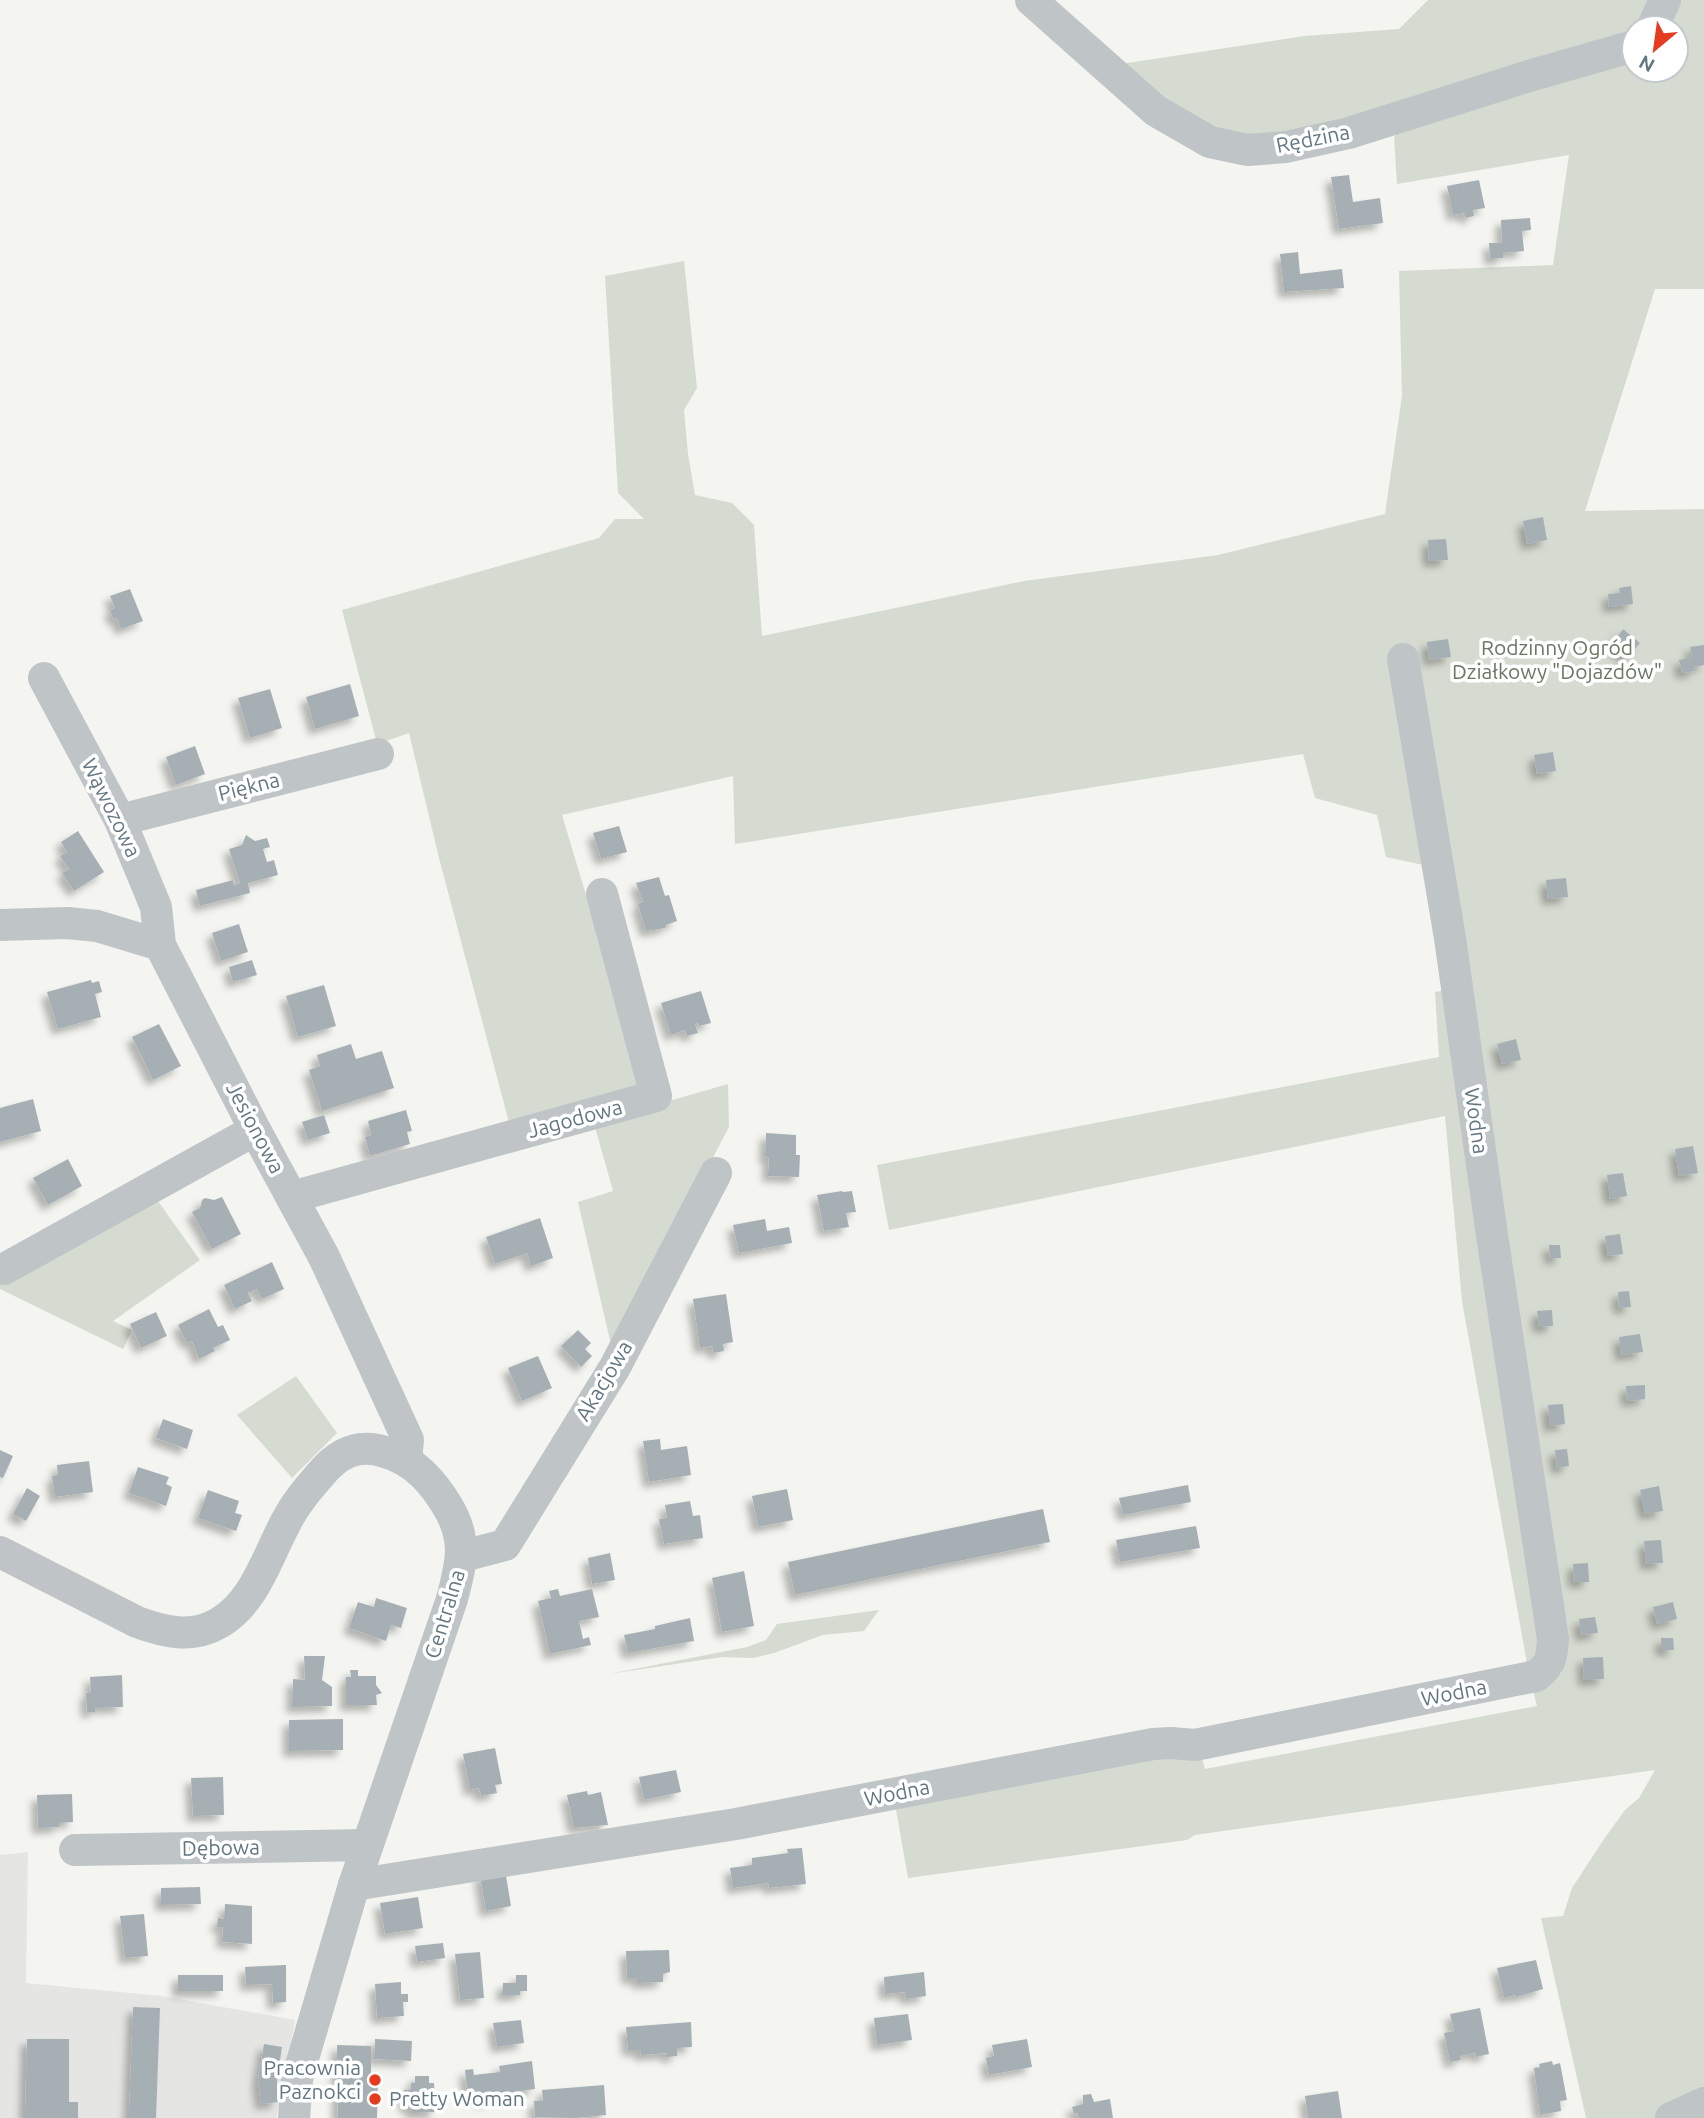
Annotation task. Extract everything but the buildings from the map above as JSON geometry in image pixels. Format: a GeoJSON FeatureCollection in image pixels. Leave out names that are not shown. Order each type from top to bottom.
{"type":"FeatureCollection","features":[{"type":"Feature","properties":{"kind":"street","name":"Rędzina"},"geometry":{"type":"LineString","coordinates":[[1031,0],[1156,111],[1210,142],[1248,150],[1286,147],[1349,133],[1620,50]]}},
{"type":"Feature","properties":{"kind":"street","name":"Wodna"},"geometry":{"type":"LineString","coordinates":[[354,1885],[736,1824],[1153,1744],[1195,1745],[1536,1676],[1547,1668],[1552,1658],[1551,1625],[1450,938],[1403,659]]}},
{"type":"Feature","properties":{"kind":"street","name":"Wąwozowa"},"geometry":{"type":"LineString","coordinates":[[44,678],[120,820],[156,907],[160,945]]}},
{"type":"Feature","properties":{"kind":"street","name":"Piękna"},"geometry":{"type":"LineString","coordinates":[[120,820],[378,754]]}},
{"type":"Feature","properties":{"kind":"street","name":"Jagodowa"},"geometry":{"type":"LineString","coordinates":[[292,1197],[656,1096],[602,894]]}},
{"type":"Feature","properties":{"kind":"street"},"geometry":{"type":"LineString","coordinates":[[0,925],[67,923],[97,926],[160,945]]}},
{"type":"Feature","properties":{"kind":"street","name":"Jesionowa"},"geometry":{"type":"LineString","coordinates":[[160,945],[324,1257],[408,1440],[406,1460]]}},
{"type":"Feature","properties":{"kind":"street"},"geometry":{"type":"LineString","coordinates":[[4,1269],[255,1130]]}},
{"type":"Feature","properties":{"kind":"street","name":"Akacjowa"},"geometry":{"type":"LineString","coordinates":[[463,1556],[505,1545],[615,1367],[716,1173]]}},
{"type":"Feature","properties":{"kind":"street","name":"Centralna"},"geometry":{"type":"LineString","coordinates":[[0,1552],[137,1622],[158,1630],[189,1633],[219,1623],[242,1604],[257,1581],[299,1499],[338,1456],[353,1449],[372,1448],[406,1460],[431,1482],[453,1515],[463,1556],[452,1599],[354,1885],[297,2080],[294,2118]]}},
{"type":"Feature","properties":{"kind":"street","name":"Dębowa"},"geometry":{"type":"LineString","coordinates":[[75,1850],[367,1845]]}},
{"type":"Feature","properties":{"kind":"street"},"geometry":{"type":"LineString","coordinates":[[1671,2118],[1704,2103]]}},
{"type":"Feature","properties":{"kind":"shaded area"},"geometry":{"type":"Polygon","coordinates":[[[28,1852],[26,1983],[162,1996],[295,2020],[276,2118],[0,2118],[0,1855],[28,1852]]]}},
{"type":"Feature","properties":{"kind":"green space"},"geometry":{"type":"Polygon","coordinates":[[[1428,0],[1660,0],[1654,14],[1620,14],[1620,46],[1354,127],[1216,140],[1114,65],[1304,36],[1399,29],[1428,0]]]}},
{"type":"Feature","properties":{"kind":"green space","name":"Rodzinny Ogród Działkowy \"Dojazdów\""},"geometry":{"type":"Polygon","coordinates":[[[1672,0],[1704,0],[1704,289],[1655,289],[1585,511],[1704,509],[1704,2098],[1659,2118],[1586,2118],[1541,1918],[1563,1916],[1572,1888],[1625,1810],[1639,1798],[1655,1770],[1195,1835],[1187,1840],[908,1878],[894,1798],[1197,1740],[1205,1769],[1537,1706],[1530,1679],[1562,1673],[1535,1468],[1433,867],[1386,857],[1377,815],[1315,798],[1303,754],[735,844],[733,776],[562,815],[586,895],[596,892],[645,1093],[511,1130],[409,733],[377,744],[342,610],[599,538],[615,519],[644,519],[618,493],[605,276],[684,261],[697,388],[684,410],[695,495],[732,503],[754,525],[762,636],[1024,581],[1218,555],[1385,514],[1402,396],[1399,271],[1553,265],[1569,155],[1397,184],[1394,138],[1401,126],[1620,56],[1620,84],[1690,84],[1690,14],[1665,14],[1672,0]]]}},
{"type":"Feature","properties":{"kind":"green space"},"geometry":{"type":"Polygon","coordinates":[[[1451,989],[1546,1650],[1528,1669],[1462,1301],[1445,1116],[889,1230],[877,1165],[1439,1057],[1435,992],[1451,989]]]}},
{"type":"Feature","properties":{"kind":"green space"},"geometry":{"type":"Polygon","coordinates":[[[728,1084],[729,1127],[612,1349],[578,1202],[613,1191],[595,1127],[662,1103],[728,1084]]]}},
{"type":"Feature","properties":{"kind":"green space"},"geometry":{"type":"Polygon","coordinates":[[[155,1197],[200,1260],[113,1321],[132,1330],[123,1349],[0,1289],[0,1283],[155,1197]]]}},
{"type":"Feature","properties":{"kind":"green space"},"geometry":{"type":"Polygon","coordinates":[[[296,1376],[337,1433],[292,1478],[237,1415],[296,1376]]]}},
{"type":"Feature","properties":{"kind":"green space"},"geometry":{"type":"Polygon","coordinates":[[[879,1610],[864,1631],[823,1635],[753,1658],[722,1657],[609,1674],[747,1647],[766,1640],[777,1624],[879,1610]]]}},
{"type":"Feature","properties":{"kind":"place","name":"Pracownia Paznokci"},"geometry":{"type":"Point","coordinates":[375,2080]}},
{"type":"Feature","properties":{"kind":"place","name":"Pretty Woman"},"geometry":{"type":"Point","coordinates":[375,2099]}}]}
